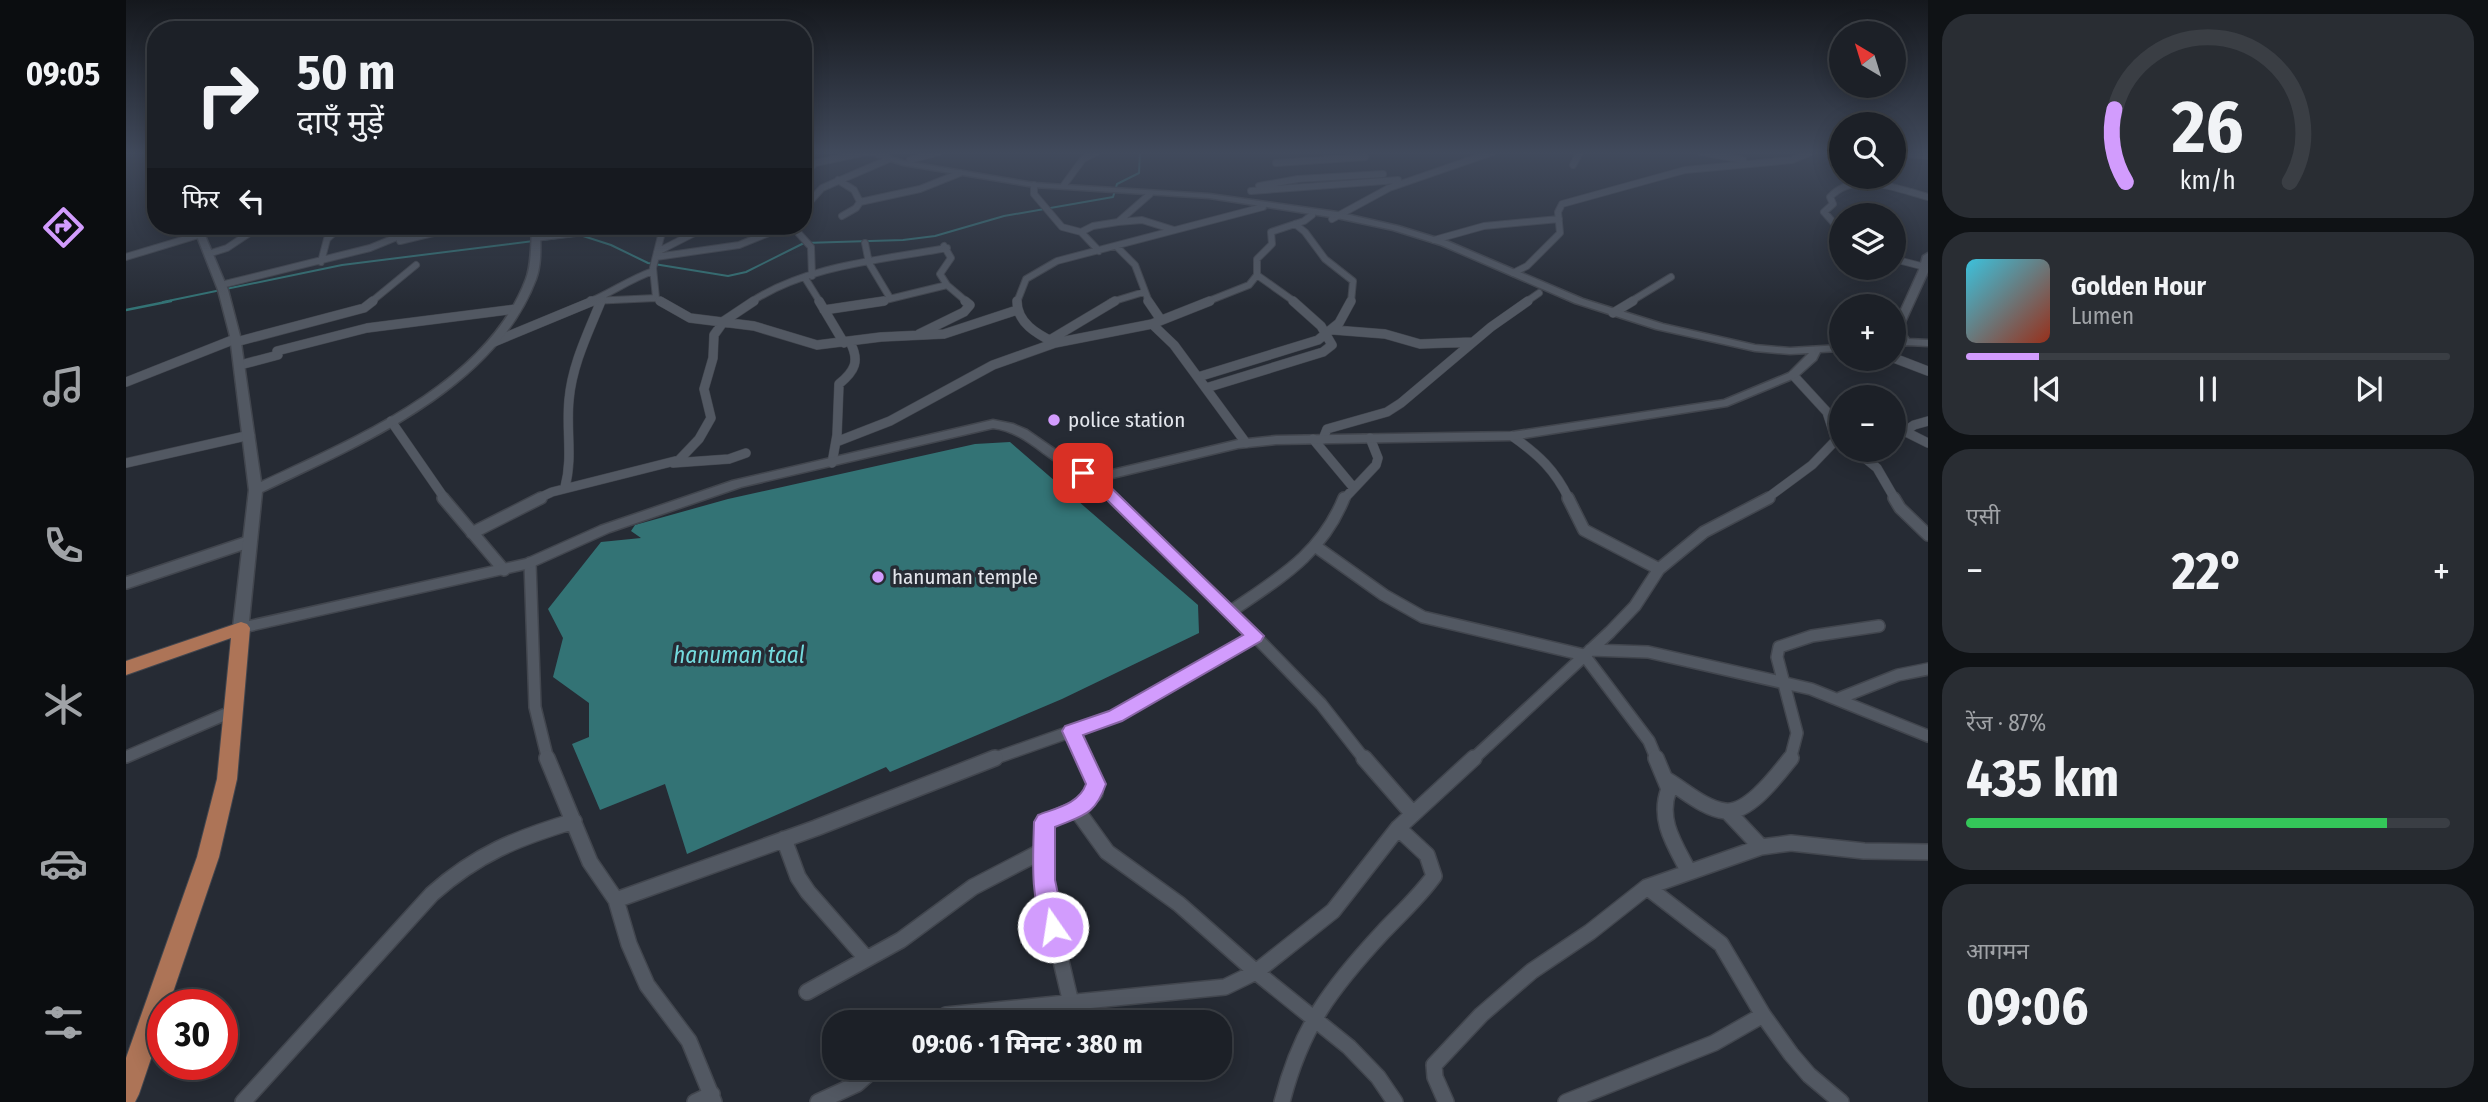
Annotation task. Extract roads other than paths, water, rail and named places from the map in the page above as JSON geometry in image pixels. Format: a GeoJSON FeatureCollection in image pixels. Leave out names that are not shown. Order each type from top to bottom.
{"type":"FeatureCollection","features":[{"type":"Feature","properties":{"kind":"main road"},"geometry":{"type":"LineString","coordinates":[[126,668],[241,628],[227,779],[208,857],[126,1094]]}},
{"type":"Feature","properties":{"kind":"street"},"geometry":{"type":"LineString","coordinates":[[842,216],[859,203]]}},
{"type":"Feature","properties":{"kind":"street"},"geometry":{"type":"LineString","coordinates":[[1044,203],[1058,224],[1064,229],[1082,232],[1100,251]]}},
{"type":"Feature","properties":{"kind":"street"},"geometry":{"type":"LineString","coordinates":[[1118,222],[1136,203]]}},
{"type":"Feature","properties":{"kind":"street"},"geometry":{"type":"LineString","coordinates":[[1233,203],[1395,228],[1434,240],[1614,313],[1717,341],[1755,348],[1829,355]]}},
{"type":"Feature","properties":{"kind":"street"},"geometry":{"type":"LineString","coordinates":[[1278,203],[1423,242],[1539,293],[1661,335],[1755,355],[1813,354],[1829,351]]}},
{"type":"Feature","properties":{"kind":"street"},"geometry":{"type":"LineString","coordinates":[[1334,217],[1360,203]]}},
{"type":"Feature","properties":{"kind":"street"},"geometry":{"type":"LineString","coordinates":[[1513,274],[1527,266],[1551,245],[1560,233],[1558,208],[1566,203]]}},
{"type":"Feature","properties":{"kind":"street"},"geometry":{"type":"LineString","coordinates":[[1052,342],[1027,326],[1017,310],[1017,298],[1026,279],[1057,261],[1263,207]]}},
{"type":"Feature","properties":{"kind":"street"},"geometry":{"type":"LineString","coordinates":[[836,442],[890,421],[993,365],[1052,342],[1157,322],[1242,289],[1256,275],[1257,259],[1272,244],[1271,232],[1295,225],[1312,215]]}},
{"type":"Feature","properties":{"kind":"street"},"geometry":{"type":"LineString","coordinates":[[1434,240],[1484,226],[1559,219]]}},
{"type":"Feature","properties":{"kind":"street"},"geometry":{"type":"LineString","coordinates":[[1082,232],[1093,226],[1142,220],[1174,230]]}},
{"type":"Feature","properties":{"kind":"street"},"geometry":{"type":"LineString","coordinates":[[1206,388],[1323,352],[1332,345],[1331,332],[1349,307],[1354,290],[1353,281],[1314,246],[1311,236],[1295,225]]}},
{"type":"Feature","properties":{"kind":"street"},"geometry":{"type":"LineString","coordinates":[[126,257],[186,235]]}},
{"type":"Feature","properties":{"kind":"street"},"geometry":{"type":"LineString","coordinates":[[202,235],[236,340],[256,490],[241,628],[504,570],[530,563],[605,529],[737,484],[978,426],[1006,424],[1018,428],[1091,476],[1321,704],[1385,784],[1413,814]]}},
{"type":"Feature","properties":{"kind":"street"},"geometry":{"type":"LineString","coordinates":[[208,254],[226,248],[246,235]]}},
{"type":"Feature","properties":{"kind":"street"},"geometry":{"type":"LineString","coordinates":[[321,262],[327,239],[331,235]]}},
{"type":"Feature","properties":{"kind":"street"},"geometry":{"type":"LineString","coordinates":[[222,291],[373,246],[401,235]]}},
{"type":"Feature","properties":{"kind":"street"},"geometry":{"type":"LineString","coordinates":[[373,246],[422,235]]}},
{"type":"Feature","properties":{"kind":"street"},"geometry":{"type":"LineString","coordinates":[[256,490],[391,421],[422,402],[494,342],[516,309],[532,276],[535,235]]}},
{"type":"Feature","properties":{"kind":"street"},"geometry":{"type":"LineString","coordinates":[[535,241],[569,235]]}},
{"type":"Feature","properties":{"kind":"street"},"geometry":{"type":"LineString","coordinates":[[656,298],[655,261],[659,235]]}},
{"type":"Feature","properties":{"kind":"street"},"geometry":{"type":"LineString","coordinates":[[494,342],[596,301],[694,235]]}},
{"type":"Feature","properties":{"kind":"street"},"geometry":{"type":"LineString","coordinates":[[655,261],[746,245],[770,235]]}},
{"type":"Feature","properties":{"kind":"street"},"geometry":{"type":"LineString","coordinates":[[804,235],[812,248],[808,277],[824,310],[857,356],[853,373],[839,384],[836,442],[832,463]]}},
{"type":"Feature","properties":{"kind":"street"},"geometry":{"type":"LineString","coordinates":[[865,243],[869,263],[890,298]]}},
{"type":"Feature","properties":{"kind":"street"},"geometry":{"type":"LineString","coordinates":[[671,464],[685,456],[709,425],[711,418],[703,387],[713,358],[712,340],[722,323],[760,294],[808,277],[943,245],[951,258],[940,274],[947,285],[968,302],[969,308],[916,335]]}},
{"type":"Feature","properties":{"kind":"street"},"geometry":{"type":"LineString","coordinates":[[1116,247],[1138,267],[1144,292],[1157,322],[1246,443]]}},
{"type":"Feature","properties":{"kind":"street"},"geometry":{"type":"LineString","coordinates":[[1906,260],[1927,261],[1906,309]]}},
{"type":"Feature","properties":{"kind":"street"},"geometry":{"type":"LineString","coordinates":[[126,382],[236,340],[364,308],[416,265]]}},
{"type":"Feature","properties":{"kind":"street"},"geometry":{"type":"LineString","coordinates":[[1256,275],[1288,295],[1331,332]]}},
{"type":"Feature","properties":{"kind":"street"},"geometry":{"type":"LineString","coordinates":[[1614,313],[1671,277]]}},
{"type":"Feature","properties":{"kind":"street"},"geometry":{"type":"LineString","coordinates":[[824,310],[849,308],[947,285]]}},
{"type":"Feature","properties":{"kind":"street"},"geometry":{"type":"LineString","coordinates":[[1052,342],[1091,311],[1118,299],[1144,292]]}},
{"type":"Feature","properties":{"kind":"street"},"geometry":{"type":"LineString","coordinates":[[1316,439],[1334,426],[1368,419],[1401,403],[1474,342],[1539,293]]}},
{"type":"Feature","properties":{"kind":"street"},"geometry":{"type":"LineString","coordinates":[[596,301],[656,298],[690,318],[754,326],[808,344],[944,334],[1017,310]]}},
{"type":"Feature","properties":{"kind":"street"},"geometry":{"type":"LineString","coordinates":[[565,487],[571,451],[567,426],[569,396],[577,359],[596,301]]}},
{"type":"Feature","properties":{"kind":"street"},"geometry":{"type":"LineString","coordinates":[[240,365],[278,355],[277,351],[367,328],[516,309]]}},
{"type":"Feature","properties":{"kind":"street"},"geometry":{"type":"LineString","coordinates":[[1198,377],[1287,351],[1331,332],[1385,334],[1420,344],[1474,342]]}},
{"type":"Feature","properties":{"kind":"street"},"geometry":{"type":"LineString","coordinates":[[1906,337],[1928,335]]}},
{"type":"Feature","properties":{"kind":"street"},"geometry":{"type":"LineString","coordinates":[[1906,338],[1928,343]]}},
{"type":"Feature","properties":{"kind":"street"},"geometry":{"type":"LineString","coordinates":[[1091,476],[1104,476],[1246,443],[1316,439],[1512,436],[1727,403],[1793,375],[1813,354]]}},
{"type":"Feature","properties":{"kind":"street"},"geometry":{"type":"LineString","coordinates":[[1906,363],[1928,371]]}},
{"type":"Feature","properties":{"kind":"street"},"geometry":{"type":"LineString","coordinates":[[1793,375],[1829,416]]}},
{"type":"Feature","properties":{"kind":"street"},"geometry":{"type":"LineString","coordinates":[[391,421],[435,488],[504,570]]}},
{"type":"Feature","properties":{"kind":"street"},"geometry":{"type":"LineString","coordinates":[[1906,430],[1928,421]]}},
{"type":"Feature","properties":{"kind":"street"},"geometry":{"type":"LineString","coordinates":[[1906,432],[1928,443]]}},
{"type":"Feature","properties":{"kind":"street"},"geometry":{"type":"LineString","coordinates":[[126,463],[250,435]]}},
{"type":"Feature","properties":{"kind":"street"},"geometry":{"type":"LineString","coordinates":[[1512,436],[1532,450],[1557,475],[1584,530],[1658,569]]}},
{"type":"Feature","properties":{"kind":"street"},"geometry":{"type":"LineString","coordinates":[[1230,612],[1300,563],[1315,546],[1331,526],[1345,496],[1376,465],[1378,458],[1370,438]]}},
{"type":"Feature","properties":{"kind":"street"},"geometry":{"type":"LineString","coordinates":[[1316,439],[1353,486]]}},
{"type":"Feature","properties":{"kind":"street"},"geometry":{"type":"LineString","coordinates":[[998,1010],[1225,987],[1256,972],[1333,911],[1398,828],[1635,606],[1658,569],[1704,532],[1768,499],[1829,450]]}},
{"type":"Feature","properties":{"kind":"street"},"geometry":{"type":"LineString","coordinates":[[472,533],[530,501],[565,487],[620,473],[671,464],[729,459],[746,453]]}},
{"type":"Feature","properties":{"kind":"street"},"geometry":{"type":"LineString","coordinates":[[1870,462],[1891,488],[1900,508],[1928,536]]}},
{"type":"Feature","properties":{"kind":"street"},"geometry":{"type":"LineString","coordinates":[[126,583],[251,541]]}},
{"type":"Feature","properties":{"kind":"street"},"geometry":{"type":"LineString","coordinates":[[1315,546],[1384,595],[1423,617],[1587,653],[1609,654],[1630,650],[1648,652],[1783,682],[1840,698],[1928,736]]}},
{"type":"Feature","properties":{"kind":"street"},"geometry":{"type":"LineString","coordinates":[[530,563],[535,706],[547,757],[590,862],[616,900],[629,944],[647,985],[689,1041],[713,1098],[695,1102]]}},
{"type":"Feature","properties":{"kind":"street"},"geometry":{"type":"LineString","coordinates":[[1728,812],[1745,805],[1764,790],[1792,757],[1797,733],[1777,657],[1779,647],[1786,642],[1879,626]]}},
{"type":"Feature","properties":{"kind":"street"},"geometry":{"type":"LineString","coordinates":[[616,900],[784,839],[977,764],[1115,716],[1255,636]]}},
{"type":"Feature","properties":{"kind":"street"},"geometry":{"type":"LineString","coordinates":[[1587,653],[1649,741],[1669,789],[1661,806],[1663,819],[1689,872]]}},
{"type":"Feature","properties":{"kind":"street"},"geometry":{"type":"LineString","coordinates":[[1840,698],[1898,675],[1928,669]]}},
{"type":"Feature","properties":{"kind":"street"},"geometry":{"type":"LineString","coordinates":[[126,757],[233,711]]}},
{"type":"Feature","properties":{"kind":"street"},"geometry":{"type":"LineString","coordinates":[[1071,1003],[1046,898],[1044,850],[1045,822],[1076,810],[1090,800],[1096,784],[1072,731]]}},
{"type":"Feature","properties":{"kind":"street"},"geometry":{"type":"LineString","coordinates":[[1667,780],[1716,809],[1728,812],[1760,847]]}},
{"type":"Feature","properties":{"kind":"street"},"geometry":{"type":"LineString","coordinates":[[1076,810],[1107,852],[1179,904],[1256,972],[1313,1015],[1378,1077],[1395,1102]]}},
{"type":"Feature","properties":{"kind":"street"},"geometry":{"type":"LineString","coordinates":[[243,1102],[432,894],[455,873],[480,855],[522,836],[574,821]]}},
{"type":"Feature","properties":{"kind":"street"},"geometry":{"type":"LineString","coordinates":[[1282,1102],[1300,1038],[1313,1015],[1351,967],[1434,876],[1434,867],[1426,855],[1398,828]]}},
{"type":"Feature","properties":{"kind":"street"},"geometry":{"type":"LineString","coordinates":[[784,839],[798,877],[808,892],[866,958]]}},
{"type":"Feature","properties":{"kind":"street"},"geometry":{"type":"LineString","coordinates":[[1446,1102],[1435,1077],[1434,1065],[1442,1054],[1481,1015],[1532,971],[1590,932],[1647,887],[1760,847],[1791,843],[1864,851],[1928,852]]}},
{"type":"Feature","properties":{"kind":"street"},"geometry":{"type":"LineString","coordinates":[[807,992],[901,940],[974,887],[1044,850]]}},
{"type":"Feature","properties":{"kind":"street"},"geometry":{"type":"LineString","coordinates":[[1647,887],[1721,944],[1763,1015],[1797,1061],[1841,1102]]}},
{"type":"Feature","properties":{"kind":"street"},"geometry":{"type":"LineString","coordinates":[[1566,1102],[1714,1042],[1763,1015]]}},
{"type":"Feature","properties":{"kind":"street"},"geometry":{"type":"LineString","coordinates":[[818,1102],[861,1080]]}},
{"type":"Feature","properties":{"kind":"water","name":"hanuman taal"},"geometry":{"type":"Polygon","coordinates":[[[1010,442],[1198,605],[1199,633],[1062,699],[890,772],[886,767],[687,854],[665,784],[600,810],[572,744],[589,737],[589,703],[553,677],[563,638],[548,609],[601,542],[641,538],[631,531],[635,525],[728,499],[975,444],[1010,442]]]}},
{"type":"Feature","properties":{"kind":"waterway"},"geometry":{"type":"LineString","coordinates":[[580,235],[611,245],[648,263],[728,276],[746,272],[804,243],[903,240],[935,236],[1004,216],[1076,203]]}},
{"type":"Feature","properties":{"kind":"waterway"},"geometry":{"type":"LineString","coordinates":[[163,302],[342,265],[573,236]]}},
{"type":"Feature","properties":{"kind":"waterway"},"geometry":{"type":"LineString","coordinates":[[126,310],[171,301]]}},
{"type":"Feature","properties":{"kind":"place","name":"police station"},"geometry":{"type":"Point","coordinates":[1054,420]}},
{"type":"Feature","properties":{"kind":"place","name":"hanuman temple"},"geometry":{"type":"Point","coordinates":[878,577]}}]}
